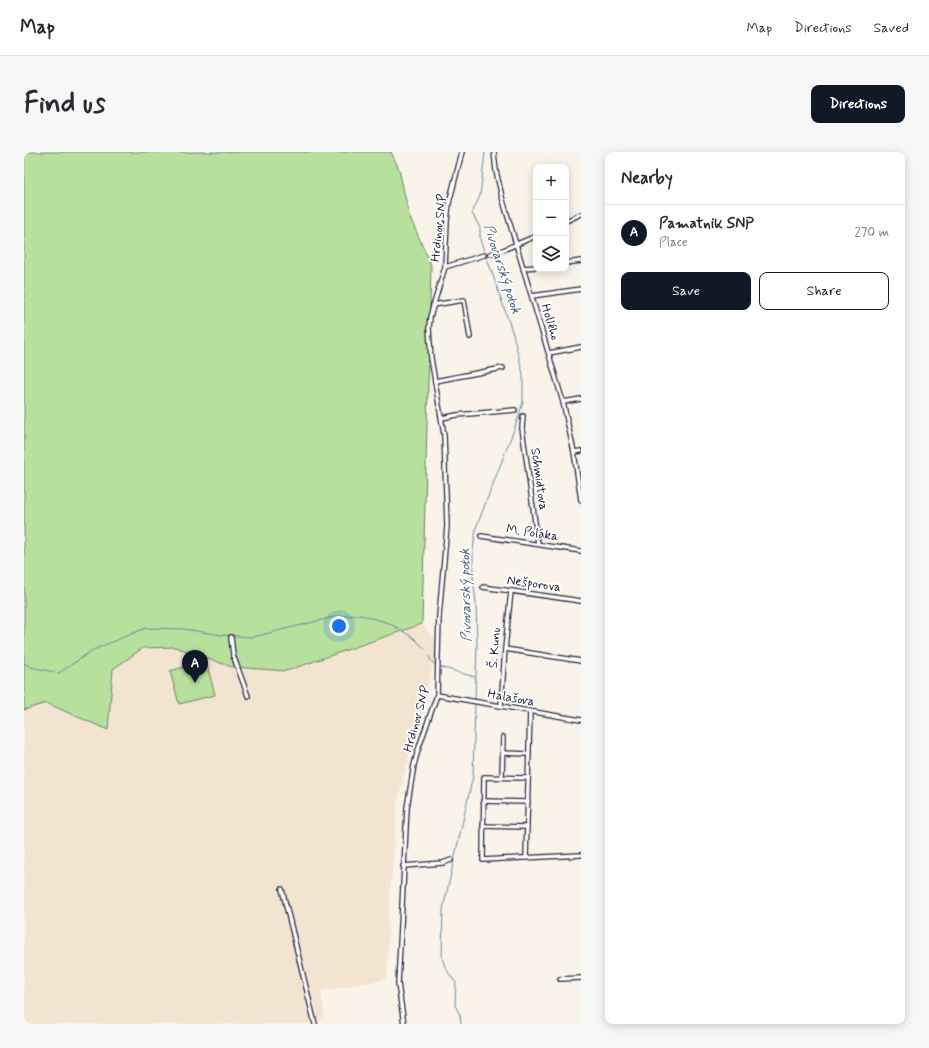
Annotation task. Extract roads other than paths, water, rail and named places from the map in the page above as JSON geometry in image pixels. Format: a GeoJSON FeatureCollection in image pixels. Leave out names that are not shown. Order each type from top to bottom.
{"type":"FeatureCollection","features":[{"type":"Feature","properties":{"kind":"street","name":"Hrdinov SNP"},"geometry":{"type":"LineString","coordinates":[[404,1024],[398,984],[407,808],[414,765],[437,695],[440,602],[447,526],[445,455],[442,418],[431,358],[428,328],[445,268],[449,203],[462,152]]}},
{"type":"Feature","properties":{"kind":"street","name":"Hollého"},"geometry":{"type":"LineString","coordinates":[[494,152],[498,184],[563,402],[574,452],[581,500]]}},
{"type":"Feature","properties":{"kind":"street"},"geometry":{"type":"LineString","coordinates":[[569,220],[581,214]]}},
{"type":"Feature","properties":{"kind":"street"},"geometry":{"type":"LineString","coordinates":[[490,254],[533,237]]}},
{"type":"Feature","properties":{"kind":"street"},"geometry":{"type":"LineString","coordinates":[[445,268],[484,255]]}},
{"type":"Feature","properties":{"kind":"street"},"geometry":{"type":"LineString","coordinates":[[569,263],[581,261]]}},
{"type":"Feature","properties":{"kind":"street"},"geometry":{"type":"LineString","coordinates":[[523,268],[533,266]]}},
{"type":"Feature","properties":{"kind":"street"},"geometry":{"type":"LineString","coordinates":[[532,296],[581,289]]}},
{"type":"Feature","properties":{"kind":"street"},"geometry":{"type":"LineString","coordinates":[[433,306],[464,300],[470,337]]}},
{"type":"Feature","properties":{"kind":"street"},"geometry":{"type":"LineString","coordinates":[[549,352],[581,347]]}},
{"type":"Feature","properties":{"kind":"street"},"geometry":{"type":"LineString","coordinates":[[435,381],[503,368]]}},
{"type":"Feature","properties":{"kind":"street"},"geometry":{"type":"LineString","coordinates":[[563,402],[581,399]]}},
{"type":"Feature","properties":{"kind":"street"},"geometry":{"type":"LineString","coordinates":[[442,418],[457,415],[515,410]]}},
{"type":"Feature","properties":{"kind":"street","name":"Schmidtova"},"geometry":{"type":"LineString","coordinates":[[523,416],[522,428],[538,544]]}},
{"type":"Feature","properties":{"kind":"street"},"geometry":{"type":"LineString","coordinates":[[574,452],[581,451]]}},
{"type":"Feature","properties":{"kind":"street","name":"M. Poláka"},"geometry":{"type":"LineString","coordinates":[[481,536],[581,551]]}},
{"type":"Feature","properties":{"kind":"street","name":"Nešporova"},"geometry":{"type":"LineString","coordinates":[[484,587],[581,601]]}},
{"type":"Feature","properties":{"kind":"street","name":"Š. Kunu"},"geometry":{"type":"LineString","coordinates":[[501,706],[511,591]]}},
{"type":"Feature","properties":{"kind":"street"},"geometry":{"type":"LineString","coordinates":[[231,637],[233,655],[248,696]]}},
{"type":"Feature","properties":{"kind":"street"},"geometry":{"type":"LineString","coordinates":[[505,649],[581,661]]}},
{"type":"Feature","properties":{"kind":"street","name":"Halašova"},"geometry":{"type":"LineString","coordinates":[[437,695],[581,720]]}},
{"type":"Feature","properties":{"kind":"street"},"geometry":{"type":"LineString","coordinates":[[526,858],[530,711]]}},
{"type":"Feature","properties":{"kind":"street"},"geometry":{"type":"LineString","coordinates":[[502,777],[503,737]]}},
{"type":"Feature","properties":{"kind":"street"},"geometry":{"type":"LineString","coordinates":[[503,753],[529,754]]}},
{"type":"Feature","properties":{"kind":"street"},"geometry":{"type":"LineString","coordinates":[[528,778],[484,777],[483,860],[581,855]]}},
{"type":"Feature","properties":{"kind":"street"},"geometry":{"type":"LineString","coordinates":[[484,802],[528,802]]}},
{"type":"Feature","properties":{"kind":"street"},"geometry":{"type":"LineString","coordinates":[[483,826],[527,827]]}},
{"type":"Feature","properties":{"kind":"street"},"geometry":{"type":"LineString","coordinates":[[403,866],[443,863],[451,860]]}},
{"type":"Feature","properties":{"kind":"street"},"geometry":{"type":"LineString","coordinates":[[282,889],[315,1024]]}},
{"type":"Feature","properties":{"kind":"street"},"geometry":{"type":"LineString","coordinates":[[560,979],[581,978]]}},
{"type":"Feature","properties":{"kind":"waterway","name":"Pivovarský potok"},"geometry":{"type":"LineString","coordinates":[[475,700],[477,645],[473,550],[476,528],[515,427],[523,402],[523,374],[513,334],[480,240],[480,228],[472,213],[480,196],[485,152]]}},
{"type":"Feature","properties":{"kind":"waterway"},"geometry":{"type":"LineString","coordinates":[[24,663],[31,667],[59,673],[93,650],[146,628],[183,629],[222,635],[253,637],[338,616],[361,615],[389,623],[414,638],[425,649]]}},
{"type":"Feature","properties":{"kind":"waterway"},"geometry":{"type":"LineString","coordinates":[[429,656],[431,661],[437,666]]}},
{"type":"Feature","properties":{"kind":"waterway"},"geometry":{"type":"LineString","coordinates":[[440,667],[475,677]]}},
{"type":"Feature","properties":{"kind":"waterway","name":"Pivovarský potok"},"geometry":{"type":"LineString","coordinates":[[461,1024],[460,1015],[455,1005],[456,983],[446,969],[442,958],[443,909],[473,776],[475,703]]}},
{"type":"Feature","properties":{"kind":"place","name":"Pamatnik SNP"},"geometry":{"type":"Point","coordinates":[195,683]}}]}
